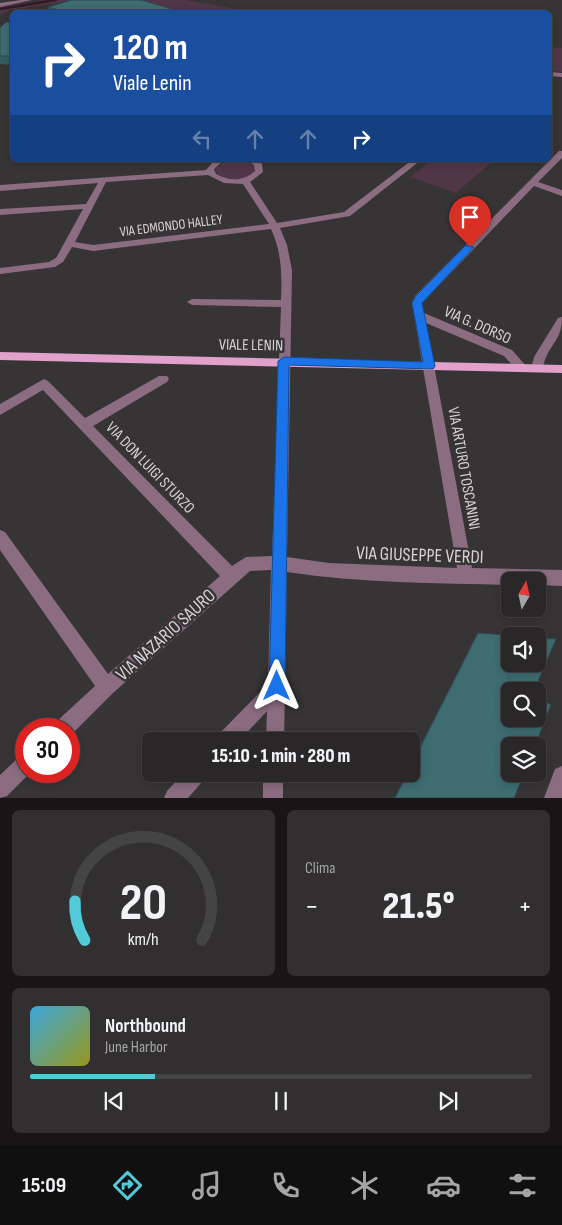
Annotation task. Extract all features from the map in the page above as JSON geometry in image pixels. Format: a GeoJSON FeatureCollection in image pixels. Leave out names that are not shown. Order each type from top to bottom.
{"type":"FeatureCollection","features":[{"type":"Feature","properties":{"kind":"main road","name":"VIALE LENIN"},"geometry":{"type":"LineString","coordinates":[[0,356],[284,361],[562,369]]}},
{"type":"Feature","properties":{"kind":"street"},"geometry":{"type":"LineString","coordinates":[[0,5],[30,0]]}},
{"type":"Feature","properties":{"kind":"street"},"geometry":{"type":"LineString","coordinates":[[418,315],[417,303],[419,298],[562,152]]}},
{"type":"Feature","properties":{"kind":"street"},"geometry":{"type":"LineString","coordinates":[[210,172],[212,166],[217,162]]}},
{"type":"Feature","properties":{"kind":"street"},"geometry":{"type":"LineString","coordinates":[[0,188],[210,172],[223,180],[245,181],[259,172],[256,162]]}},
{"type":"Feature","properties":{"kind":"street","name":"VIA EDMONDO HALLEY"},"geometry":{"type":"LineString","coordinates":[[70,244],[92,248],[276,226],[348,214],[414,162]]}},
{"type":"Feature","properties":{"kind":"street"},"geometry":{"type":"LineString","coordinates":[[60,260],[103,181]]}},
{"type":"Feature","properties":{"kind":"street"},"geometry":{"type":"LineString","coordinates":[[245,181],[263,203],[276,226],[286,264],[275,732]]}},
{"type":"Feature","properties":{"kind":"street"},"geometry":{"type":"LineString","coordinates":[[532,183],[562,193]]}},
{"type":"Feature","properties":{"kind":"street"},"geometry":{"type":"LineString","coordinates":[[0,212],[90,206]]}},
{"type":"Feature","properties":{"kind":"street"},"geometry":{"type":"LineString","coordinates":[[0,271],[51,265],[92,248]]}},
{"type":"Feature","properties":{"kind":"street"},"geometry":{"type":"LineString","coordinates":[[192,302],[285,304]]}},
{"type":"Feature","properties":{"kind":"street","name":"VIA ARTURO TOSCANINI"},"geometry":{"type":"LineString","coordinates":[[418,315],[422,322],[466,576]]}},
{"type":"Feature","properties":{"kind":"street","name":"VIA G. DORSO"},"geometry":{"type":"LineString","coordinates":[[418,315],[508,353],[521,367]]}},
{"type":"Feature","properties":{"kind":"street"},"geometry":{"type":"LineString","coordinates":[[537,368],[540,357],[562,321]]}},
{"type":"Feature","properties":{"kind":"street"},"geometry":{"type":"LineString","coordinates":[[86,424],[164,379]]}},
{"type":"Feature","properties":{"kind":"street","name":"VIA DON LUIGI STURZO"},"geometry":{"type":"LineString","coordinates":[[0,410],[44,384],[86,424],[231,576]]}},
{"type":"Feature","properties":{"kind":"street"},"geometry":{"type":"LineString","coordinates":[[0,538],[107,686]]}},
{"type":"Feature","properties":{"kind":"street","name":"VIA NAZARIO SAURO"},"geometry":{"type":"LineString","coordinates":[[74,718],[107,686],[246,564],[260,561],[278,562]]}},
{"type":"Feature","properties":{"kind":"street","name":"VIA GIUSEPPE VERDI"},"geometry":{"type":"LineString","coordinates":[[278,562],[310,569],[562,578]]}},
{"type":"Feature","properties":{"kind":"street"},"geometry":{"type":"LineString","coordinates":[[234,732],[277,686]]}},
{"type":"Feature","properties":{"kind":"street"},"geometry":{"type":"LineString","coordinates":[[0,789],[15,775]]}},
{"type":"Feature","properties":{"kind":"street"},"geometry":{"type":"LineString","coordinates":[[554,798],[562,776]]}},
{"type":"Feature","properties":{"kind":"street"},"geometry":{"type":"LineString","coordinates":[[174,798],[189,782]]}},
{"type":"Feature","properties":{"kind":"street"},"geometry":{"type":"LineString","coordinates":[[272,798],[273,782]]}},
{"type":"Feature","properties":{"kind":"shaded area"},"geometry":{"type":"Polygon","coordinates":[[[45,0],[75,0],[10,10],[0,15],[0,7],[45,0]]]}},
{"type":"Feature","properties":{"kind":"shaded area"},"geometry":{"type":"Polygon","coordinates":[[[134,0],[186,0],[243,10],[169,10],[134,0]]]}},
{"type":"Feature","properties":{"kind":"shaded area"},"geometry":{"type":"Polygon","coordinates":[[[552,47],[562,48],[562,72],[552,71],[552,47]]]}},
{"type":"Feature","properties":{"kind":"shaded area"},"geometry":{"type":"Polygon","coordinates":[[[225,162],[250,162],[255,164],[257,171],[243,179],[228,179],[218,175],[215,168],[225,162]]]}},
{"type":"Feature","properties":{"kind":"shaded area"},"geometry":{"type":"Polygon","coordinates":[[[429,162],[492,162],[456,193],[410,177],[429,162]]]}},
{"type":"Feature","properties":{"kind":"building"},"geometry":{"type":"Polygon","coordinates":[[[72,0],[141,0],[176,10],[58,10],[48,7],[72,0]]]}},
{"type":"Feature","properties":{"kind":"building"},"geometry":{"type":"Polygon","coordinates":[[[6,22],[10,23],[10,56],[0,56],[0,28],[6,22]]]}},
{"type":"Feature","properties":{"kind":"building"},"geometry":{"type":"Polygon","coordinates":[[[478,633],[501,635],[501,672],[542,672],[538,682],[501,682],[501,727],[542,727],[539,737],[501,737],[501,782],[521,782],[514,798],[395,798],[403,782],[420,782],[420,748],[478,633]]]}},
{"type":"Feature","properties":{"kind":"building"},"geometry":{"type":"Polygon","coordinates":[[[546,638],[556,639],[546,663],[546,638]]]}},
{"type":"Feature","properties":{"kind":"building"},"geometry":{"type":"Polygon","coordinates":[[[546,702],[551,705],[546,718],[546,702]]]}},
{"type":"Feature","properties":{"kind":"waterway"},"geometry":{"type":"LineString","coordinates":[[0,9],[56,0]]}},
{"type":"Feature","properties":{"kind":"route"},"geometry":{"type":"LineString","coordinates":[[277,686],[278,562],[284,361],[430,366],[417,303],[419,298],[470,247]]}}]}
